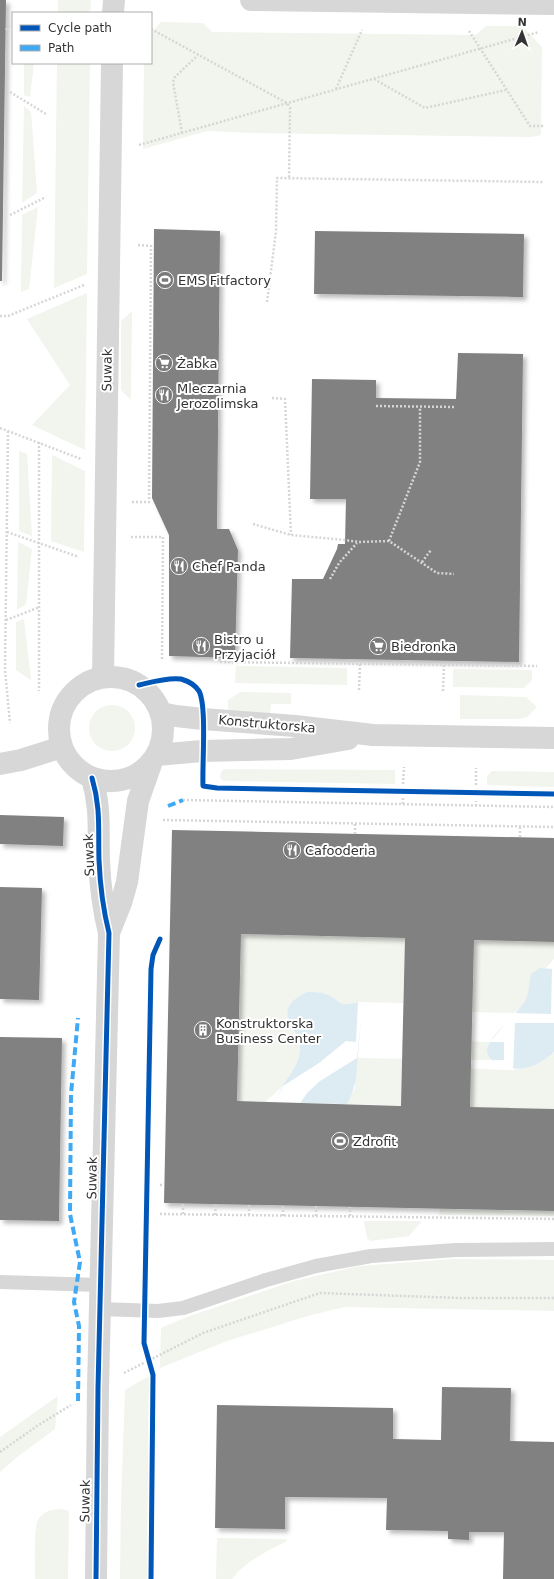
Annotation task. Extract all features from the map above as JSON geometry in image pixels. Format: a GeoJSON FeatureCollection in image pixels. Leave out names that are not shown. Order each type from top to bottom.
{"type":"FeatureCollection","features":[{"type":"Feature","properties":{"kind":"street"},"geometry":{"type":"LineString","coordinates":[[113,12],[114,0]]}},
{"type":"Feature","properties":{"kind":"street"},"geometry":{"type":"LineString","coordinates":[[251,0],[554,4]]}},
{"type":"Feature","properties":{"kind":"street","name":"Suwak"},"geometry":{"type":"LineString","coordinates":[[104,677],[112,64]]}},
{"type":"Feature","properties":{"kind":"street"},"geometry":{"type":"LineString","coordinates":[[104,677],[114,677],[123,678],[139,685],[152,696],[161,713],[164,727],[162,742],[154,759],[141,773],[130,779],[117,782],[104,782],[92,778],[82,773],[74,766],[62,747],[59,731],[61,716],[67,701],[78,689],[92,681],[104,677]]}},
{"type":"Feature","properties":{"kind":"street","name":"Konstruktorska"},"geometry":{"type":"LineString","coordinates":[[161,713],[203,719],[295,726],[373,735],[554,738]]}},
{"type":"Feature","properties":{"kind":"street"},"geometry":{"type":"LineString","coordinates":[[554,723],[554,738]]}},
{"type":"Feature","properties":{"kind":"street","name":"Konstruktorska"},"geometry":{"type":"LineString","coordinates":[[154,759],[202,751],[291,748],[373,735]]}},
{"type":"Feature","properties":{"kind":"street"},"geometry":{"type":"LineString","coordinates":[[0,764],[12,763],[62,747]]}},
{"type":"Feature","properties":{"kind":"street","name":"Suwak"},"geometry":{"type":"LineString","coordinates":[[110,933],[118,913],[127,882],[138,801],[154,759]]}},
{"type":"Feature","properties":{"kind":"street","name":"Suwak"},"geometry":{"type":"LineString","coordinates":[[92,778],[98,801],[101,890],[110,933],[98,1388],[96,1579]]}},
{"type":"Feature","properties":{"kind":"lane"},"geometry":{"type":"LineString","coordinates":[[100,1309],[158,1311],[183,1308],[273,1278],[316,1266],[371,1256],[456,1250],[554,1249]]}},
{"type":"Feature","properties":{"kind":"lane"},"geometry":{"type":"LineString","coordinates":[[0,1282],[101,1284]]}},
{"type":"Feature","properties":{"kind":"path"},"geometry":{"type":"LineString","coordinates":[[6,30],[10,25]]}},
{"type":"Feature","properties":{"kind":"path"},"geometry":{"type":"LineString","coordinates":[[152,30],[198,56],[287,103],[290,108],[289,179]]}},
{"type":"Feature","properties":{"kind":"path"},"geometry":{"type":"LineString","coordinates":[[336,89],[362,30]]}},
{"type":"Feature","properties":{"kind":"path"},"geometry":{"type":"LineString","coordinates":[[469,31],[530,126],[545,126]]}},
{"type":"Feature","properties":{"kind":"path"},"geometry":{"type":"LineString","coordinates":[[139,145],[539,32]]}},
{"type":"Feature","properties":{"kind":"path"},"geometry":{"type":"LineString","coordinates":[[182,134],[173,82],[175,77],[198,56]]}},
{"type":"Feature","properties":{"kind":"path"},"geometry":{"type":"LineString","coordinates":[[373,79],[425,108],[506,90]]}},
{"type":"Feature","properties":{"kind":"path"},"geometry":{"type":"LineString","coordinates":[[10,92],[46,114]]}},
{"type":"Feature","properties":{"kind":"path"},"geometry":{"type":"LineString","coordinates":[[267,302],[276,232],[277,178],[544,182]]}},
{"type":"Feature","properties":{"kind":"path"},"geometry":{"type":"LineString","coordinates":[[10,215],[46,197]]}},
{"type":"Feature","properties":{"kind":"path"},"geometry":{"type":"LineString","coordinates":[[132,502],[148,502],[151,246],[137,245]]}},
{"type":"Feature","properties":{"kind":"path"},"geometry":{"type":"LineString","coordinates":[[0,316],[8,316],[85,284]]}},
{"type":"Feature","properties":{"kind":"path"},"geometry":{"type":"LineString","coordinates":[[272,398],[285,399],[291,535]]}},
{"type":"Feature","properties":{"kind":"path"},"geometry":{"type":"LineString","coordinates":[[376,406],[456,407]]}},
{"type":"Feature","properties":{"kind":"path"},"geometry":{"type":"LineString","coordinates":[[389,541],[420,462],[420,407]]}},
{"type":"Feature","properties":{"kind":"path"},"geometry":{"type":"LineString","coordinates":[[0,428],[82,460]]}},
{"type":"Feature","properties":{"kind":"path"},"geometry":{"type":"LineString","coordinates":[[8,431],[5,670],[10,722]]}},
{"type":"Feature","properties":{"kind":"path"},"geometry":{"type":"LineString","coordinates":[[39,442],[39,691]]}},
{"type":"Feature","properties":{"kind":"path"},"geometry":{"type":"LineString","coordinates":[[253,524],[291,535],[358,542],[389,541],[437,573],[454,574]]}},
{"type":"Feature","properties":{"kind":"path"},"geometry":{"type":"LineString","coordinates":[[7,532],[85,560]]}},
{"type":"Feature","properties":{"kind":"path"},"geometry":{"type":"LineString","coordinates":[[132,537],[163,537],[162,661]]}},
{"type":"Feature","properties":{"kind":"path"},"geometry":{"type":"LineString","coordinates":[[330,579],[339,563],[358,542]]}},
{"type":"Feature","properties":{"kind":"path"},"geometry":{"type":"LineString","coordinates":[[422,562],[431,550]]}},
{"type":"Feature","properties":{"kind":"path"},"geometry":{"type":"LineString","coordinates":[[6,620],[40,607]]}},
{"type":"Feature","properties":{"kind":"path"},"geometry":{"type":"LineString","coordinates":[[220,662],[537,666]]}},
{"type":"Feature","properties":{"kind":"path"},"geometry":{"type":"LineString","coordinates":[[359,690],[360,664]]}},
{"type":"Feature","properties":{"kind":"path"},"geometry":{"type":"LineString","coordinates":[[443,691],[444,665]]}},
{"type":"Feature","properties":{"kind":"path"},"geometry":{"type":"LineString","coordinates":[[404,767],[404,784]]}},
{"type":"Feature","properties":{"kind":"path"},"geometry":{"type":"LineString","coordinates":[[476,768],[476,785]]}},
{"type":"Feature","properties":{"kind":"path"},"geometry":{"type":"LineString","coordinates":[[183,800],[193,793]]}},
{"type":"Feature","properties":{"kind":"path"},"geometry":{"type":"LineString","coordinates":[[216,795],[216,801]]}},
{"type":"Feature","properties":{"kind":"path"},"geometry":{"type":"LineString","coordinates":[[403,798],[403,805]]}},
{"type":"Feature","properties":{"kind":"path"},"geometry":{"type":"LineString","coordinates":[[183,800],[554,807]]}},
{"type":"Feature","properties":{"kind":"path"},"geometry":{"type":"LineString","coordinates":[[476,801],[476,806]]}},
{"type":"Feature","properties":{"kind":"path"},"geometry":{"type":"LineString","coordinates":[[163,820],[554,827]]}},
{"type":"Feature","properties":{"kind":"path"},"geometry":{"type":"LineString","coordinates":[[355,824],[355,834]]}},
{"type":"Feature","properties":{"kind":"path"},"geometry":{"type":"LineString","coordinates":[[520,826],[520,837]]}},
{"type":"Feature","properties":{"kind":"path"},"geometry":{"type":"LineString","coordinates":[[183,1204],[183,1214]]}},
{"type":"Feature","properties":{"kind":"path"},"geometry":{"type":"LineString","coordinates":[[215,1215],[216,1204]]}},
{"type":"Feature","properties":{"kind":"path"},"geometry":{"type":"LineString","coordinates":[[249,1205],[249,1215]]}},
{"type":"Feature","properties":{"kind":"path"},"geometry":{"type":"LineString","coordinates":[[283,1206],[283,1216]]}},
{"type":"Feature","properties":{"kind":"path"},"geometry":{"type":"LineString","coordinates":[[316,1206],[316,1216]]}},
{"type":"Feature","properties":{"kind":"path"},"geometry":{"type":"LineString","coordinates":[[350,1207],[350,1216]]}},
{"type":"Feature","properties":{"kind":"path"},"geometry":{"type":"LineString","coordinates":[[160,1214],[554,1219]]}},
{"type":"Feature","properties":{"kind":"path"},"geometry":{"type":"LineString","coordinates":[[119,1376],[203,1333],[320,1293],[460,1298],[554,1298]]}},
{"type":"Feature","properties":{"kind":"path"},"geometry":{"type":"LineString","coordinates":[[147,1355],[151,1368]]}},
{"type":"Feature","properties":{"kind":"path"},"geometry":{"type":"LineString","coordinates":[[0,1452],[72,1405]]}},
{"type":"Feature","properties":{"kind":"shaded area"},"geometry":{"type":"Polygon","coordinates":[[[58,0],[91,0],[90,12],[58,12],[58,0]]]}},
{"type":"Feature","properties":{"kind":"shaded area"},"geometry":{"type":"Polygon","coordinates":[[[161,22],[203,23],[212,32],[476,35],[486,26],[522,26],[542,47],[541,135],[531,137],[207,131],[143,149],[144,64],[152,64],[152,32],[161,22]]]}},
{"type":"Feature","properties":{"kind":"shaded area"},"geometry":{"type":"Polygon","coordinates":[[[24,64],[34,64],[30,97],[24,95],[24,64]]]}},
{"type":"Feature","properties":{"kind":"shaded area"},"geometry":{"type":"Polygon","coordinates":[[[57,64],[90,64],[87,274],[54,288],[57,64]]]}},
{"type":"Feature","properties":{"kind":"shaded area"},"geometry":{"type":"Polygon","coordinates":[[[24,106],[31,112],[37,193],[22,203],[24,106]]]}},
{"type":"Feature","properties":{"kind":"shaded area"},"geometry":{"type":"Polygon","coordinates":[[[38,207],[29,289],[21,292],[22,215],[38,207]]]}},
{"type":"Feature","properties":{"kind":"shaded area"},"geometry":{"type":"Polygon","coordinates":[[[87,293],[85,450],[32,425],[70,385],[27,319],[87,293]]]}},
{"type":"Feature","properties":{"kind":"shaded area"},"geometry":{"type":"Polygon","coordinates":[[[132,311],[131,400],[121,390],[121,321],[132,311]]]}},
{"type":"Feature","properties":{"kind":"shaded area"},"geometry":{"type":"Polygon","coordinates":[[[19,451],[27,454],[32,536],[19,531],[19,451]]]}},
{"type":"Feature","properties":{"kind":"shaded area"},"geometry":{"type":"Polygon","coordinates":[[[52,455],[85,471],[84,552],[51,541],[52,455]]]}},
{"type":"Feature","properties":{"kind":"shaded area"},"geometry":{"type":"Polygon","coordinates":[[[18,542],[32,549],[26,604],[17,610],[18,542]]]}},
{"type":"Feature","properties":{"kind":"shaded area"},"geometry":{"type":"Polygon","coordinates":[[[24,619],[31,680],[16,670],[16,622],[24,619]]]}},
{"type":"Feature","properties":{"kind":"shaded area"},"geometry":{"type":"Polygon","coordinates":[[[236,666],[347,668],[347,685],[235,683],[236,666]]]}},
{"type":"Feature","properties":{"kind":"shaded area"},"geometry":{"type":"Polygon","coordinates":[[[453,669],[532,670],[532,680],[524,688],[453,687],[453,669]]]}},
{"type":"Feature","properties":{"kind":"shaded area"},"geometry":{"type":"Polygon","coordinates":[[[240,692],[291,693],[291,704],[271,704],[270,714],[228,711],[228,700],[240,692]]]}},
{"type":"Feature","properties":{"kind":"shaded area"},"geometry":{"type":"Polygon","coordinates":[[[460,695],[526,697],[537,707],[527,717],[519,719],[460,719],[460,695]]]}},
{"type":"Feature","properties":{"kind":"shaded area"},"geometry":{"type":"Polygon","coordinates":[[[112,705],[125,709],[131,715],[135,728],[131,741],[125,747],[112,751],[99,747],[93,741],[89,728],[93,715],[99,709],[112,705]]]}},
{"type":"Feature","properties":{"kind":"shaded area"},"geometry":{"type":"Polygon","coordinates":[[[222,770],[395,770],[395,784],[225,781],[220,777],[222,770]]]}},
{"type":"Feature","properties":{"kind":"shaded area"},"geometry":{"type":"Polygon","coordinates":[[[492,771],[554,772],[554,787],[487,785],[487,776],[492,771]]]}},
{"type":"Feature","properties":{"kind":"shaded area"},"geometry":{"type":"Polygon","coordinates":[[[241,934],[405,938],[403,1003],[358,1002],[348,1005],[340,1003],[327,994],[307,992],[292,1008],[288,1017],[290,1025],[300,1045],[300,1054],[295,1070],[284,1084],[265,1102],[237,1101],[241,934]]]}},
{"type":"Feature","properties":{"kind":"shaded area"},"geometry":{"type":"Polygon","coordinates":[[[474,940],[554,942],[554,959],[546,968],[536,971],[533,975],[525,1001],[514,1013],[472,1012],[474,940]]]}},
{"type":"Feature","properties":{"kind":"shaded area"},"geometry":{"type":"Polygon","coordinates":[[[540,968],[554,969],[554,1052],[533,1066],[526,1068],[519,1069],[503,1066],[490,1058],[487,1050],[489,1044],[521,1007],[528,992],[531,974],[540,968]]]}},
{"type":"Feature","properties":{"kind":"shaded area"},"geometry":{"type":"Polygon","coordinates":[[[307,992],[319,992],[326,994],[342,1004],[358,1002],[362,1006],[356,1080],[347,1104],[275,1102],[283,1085],[296,1066],[300,1052],[297,1036],[289,1021],[289,1007],[295,999],[307,992]]]}},
{"type":"Feature","properties":{"kind":"shaded area"},"geometry":{"type":"Polygon","coordinates":[[[402,1040],[490,1042],[488,1051],[492,1060],[420,1059],[402,1050],[402,1040]]]}},
{"type":"Feature","properties":{"kind":"shaded area"},"geometry":{"type":"Polygon","coordinates":[[[554,1052],[554,1109],[347,1104],[355,1087],[357,1058],[412,1059],[412,1067],[513,1070],[525,1068],[535,1064],[554,1052]]]}},
{"type":"Feature","properties":{"kind":"shaded area"},"geometry":{"type":"Polygon","coordinates":[[[440,1209],[554,1211],[554,1216],[439,1215],[440,1209]]]}},
{"type":"Feature","properties":{"kind":"shaded area"},"geometry":{"type":"Polygon","coordinates":[[[364,1221],[422,1221],[409,1236],[371,1241],[367,1238],[364,1221]]]}},
{"type":"Feature","properties":{"kind":"shaded area"},"geometry":{"type":"Polygon","coordinates":[[[454,1259],[554,1260],[554,1311],[345,1307],[311,1315],[227,1341],[160,1368],[161,1328],[187,1317],[294,1281],[359,1266],[454,1259]]]}},
{"type":"Feature","properties":{"kind":"shaded area"},"geometry":{"type":"Polygon","coordinates":[[[149,1376],[147,1579],[120,1579],[125,1390],[149,1376]]]}},
{"type":"Feature","properties":{"kind":"shaded area"},"geometry":{"type":"Polygon","coordinates":[[[58,1396],[55,1429],[0,1472],[0,1437],[58,1396]]]}},
{"type":"Feature","properties":{"kind":"shaded area"},"geometry":{"type":"Polygon","coordinates":[[[61,1509],[69,1511],[68,1579],[35,1579],[35,1541],[37,1522],[44,1513],[61,1509]]]}},
{"type":"Feature","properties":{"kind":"shaded area"},"geometry":{"type":"Polygon","coordinates":[[[217,1538],[286,1539],[287,1541],[250,1562],[232,1579],[216,1579],[217,1538]]]}},
{"type":"Feature","properties":{"kind":"pier"},"geometry":{"type":"Polygon","coordinates":[[[552,969],[554,969],[554,1023],[515,1023],[513,1070],[501,1066],[492,1060],[504,1060],[504,1042],[490,1042],[514,1013],[551,1014],[552,969]]]}},
{"type":"Feature","properties":{"kind":"pier"},"geometry":{"type":"Polygon","coordinates":[[[358,1002],[362,1006],[362,1011],[357,1058],[320,1081],[308,1092],[300,1103],[275,1102],[283,1086],[319,1063],[346,1041],[356,1042],[358,1002]]]}},
{"type":"Feature","properties":{"kind":"building"},"geometry":{"type":"Polygon","coordinates":[[[0,0],[6,0],[2,281],[0,281],[0,0]]]}},
{"type":"Feature","properties":{"kind":"building"},"geometry":{"type":"Polygon","coordinates":[[[154,229],[220,231],[217,529],[229,529],[238,550],[235,658],[169,656],[169,535],[152,498],[154,229]]]}},
{"type":"Feature","properties":{"kind":"building"},"geometry":{"type":"Polygon","coordinates":[[[315,231],[524,234],[523,297],[314,294],[315,231]]]}},
{"type":"Feature","properties":{"kind":"building"},"geometry":{"type":"Polygon","coordinates":[[[458,353],[523,354],[519,662],[290,658],[292,579],[323,579],[338,544],[345,544],[346,499],[310,499],[312,379],[376,380],[376,398],[456,399],[458,353]]]}},
{"type":"Feature","properties":{"kind":"building"},"geometry":{"type":"Polygon","coordinates":[[[0,815],[64,817],[63,846],[0,844],[0,815]]]}},
{"type":"Feature","properties":{"kind":"building","name":"Konstruktorska Business Center"},"geometry":{"type":"Polygon","coordinates":[[[172,830],[554,838],[554,942],[474,940],[470,1107],[554,1109],[554,1211],[164,1203],[172,830]],[[241,934],[237,1101],[401,1106],[405,938],[241,934]]]}},
{"type":"Feature","properties":{"kind":"building"},"geometry":{"type":"Polygon","coordinates":[[[0,887],[42,888],[39,1000],[0,999],[0,887]]]}},
{"type":"Feature","properties":{"kind":"building"},"geometry":{"type":"Polygon","coordinates":[[[0,1037],[62,1038],[59,1221],[0,1220],[0,1037]]]}},
{"type":"Feature","properties":{"kind":"building"},"geometry":{"type":"Polygon","coordinates":[[[442,1387],[511,1388],[510,1441],[554,1442],[554,1579],[503,1579],[504,1532],[469,1532],[469,1540],[448,1539],[448,1531],[386,1530],[387,1498],[285,1497],[285,1529],[215,1528],[217,1405],[393,1408],[393,1439],[441,1440],[442,1387]]]}},
{"type":"Feature","properties":{"kind":"marked path"},"geometry":{"type":"LineString","coordinates":[[168,806],[183,800]]}},
{"type":"Feature","properties":{"kind":"marked path"},"geometry":{"type":"LineString","coordinates":[[78,1018],[71,1094],[70,1214],[80,1262],[74,1302],[79,1326],[78,1401]]}},
{"type":"Feature","properties":{"kind":"cycle path"},"geometry":{"type":"LineString","coordinates":[[139,685],[165,679],[181,679],[191,684],[199,691],[204,722],[203,786],[217,788],[554,794]]}},
{"type":"Feature","properties":{"kind":"cycle path"},"geometry":{"type":"LineString","coordinates":[[92,778],[98,809],[101,887],[109,933],[98,1388],[96,1579]]}},
{"type":"Feature","properties":{"kind":"cycle path"},"geometry":{"type":"LineString","coordinates":[[151,1579],[153,1375],[144,1343],[151,969],[153,955],[160,939]]}},
{"type":"Feature","properties":{"kind":"place","name":"EMS Fitfactory"},"geometry":{"type":"Point","coordinates":[165,280]}},
{"type":"Feature","properties":{"kind":"place","name":"Żabka"},"geometry":{"type":"Point","coordinates":[164,363]}},
{"type":"Feature","properties":{"kind":"place","name":"Mleczarnia Jerozolimska"},"geometry":{"type":"Point","coordinates":[164,395]}},
{"type":"Feature","properties":{"kind":"place","name":"Chef Panda"},"geometry":{"type":"Point","coordinates":[179,566]}},
{"type":"Feature","properties":{"kind":"place","name":"Bistro u Przyjaciół"},"geometry":{"type":"Point","coordinates":[201,646]}},
{"type":"Feature","properties":{"kind":"place","name":"Biedronka"},"geometry":{"type":"Point","coordinates":[378,646]}},
{"type":"Feature","properties":{"kind":"place","name":"Cafooderia"},"geometry":{"type":"Point","coordinates":[292,850]}},
{"type":"Feature","properties":{"kind":"place","name":"Konstruktorska Business Center"},"geometry":{"type":"Point","coordinates":[203,1030]}},
{"type":"Feature","properties":{"kind":"place","name":"Zdrofit"},"geometry":{"type":"Point","coordinates":[340,1141]}}]}
